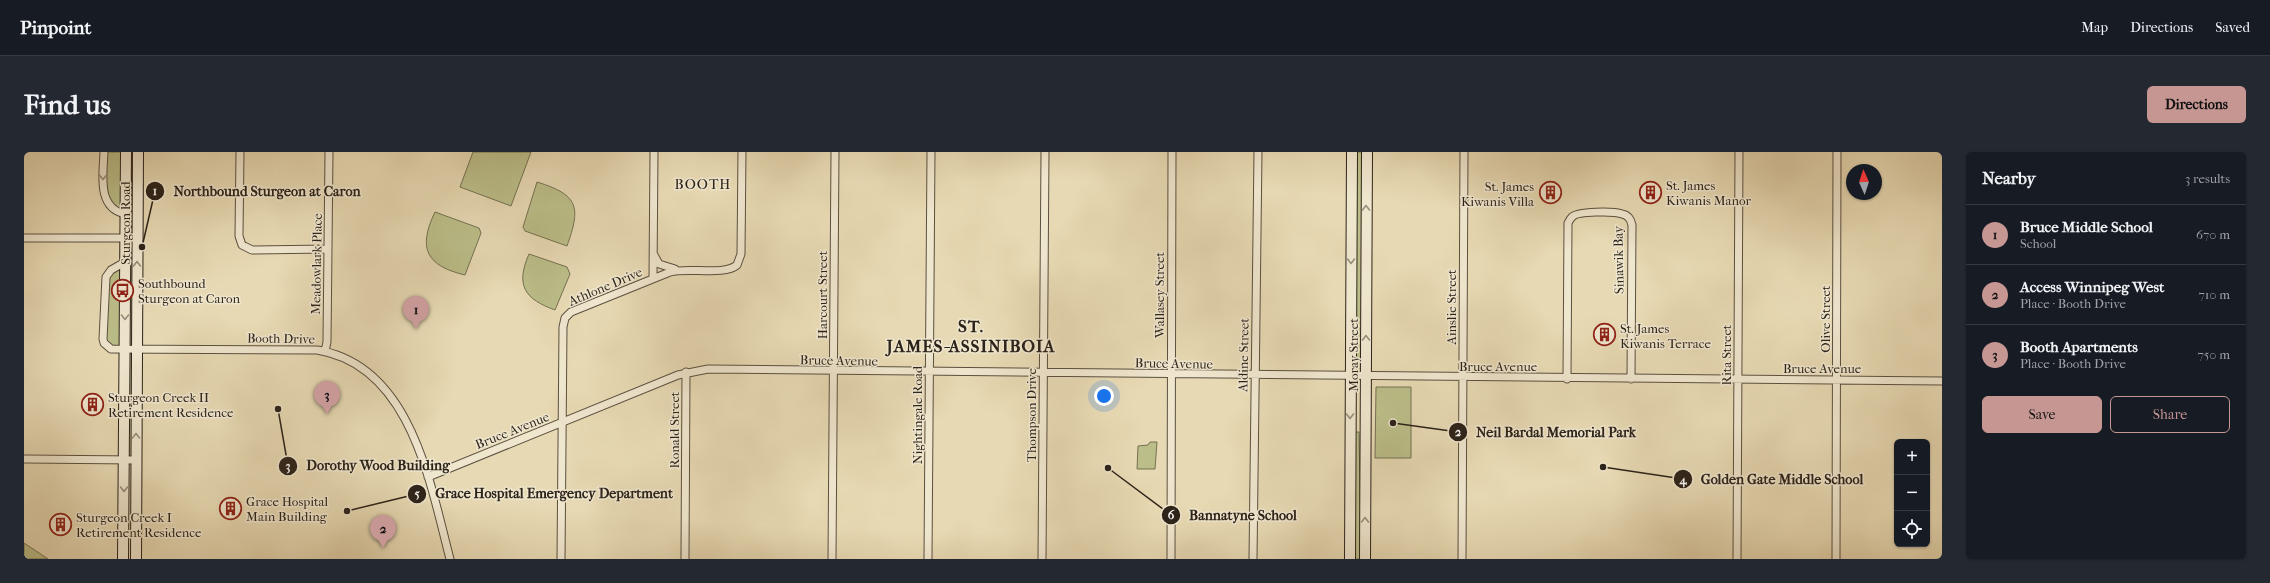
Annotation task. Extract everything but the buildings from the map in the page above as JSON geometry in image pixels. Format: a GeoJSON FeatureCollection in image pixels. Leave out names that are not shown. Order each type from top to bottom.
{"type":"FeatureCollection","features":[{"type":"Feature","properties":{"kind":"main road","name":"Sturgeon Road"},"geometry":{"type":"LineString","coordinates":[[123,559],[126,152]]}},
{"type":"Feature","properties":{"kind":"main road","name":"Sturgeon Road"},"geometry":{"type":"LineString","coordinates":[[136,559],[138,152]]}},
{"type":"Feature","properties":{"kind":"main road","name":"Moray Street"},"geometry":{"type":"LineString","coordinates":[[1350,559],[1352,152]]}},
{"type":"Feature","properties":{"kind":"main road","name":"Moray Street"},"geometry":{"type":"LineString","coordinates":[[1365,559],[1367,152]]}},
{"type":"Feature","properties":{"kind":"street","name":"Sturgeon Road"},"geometry":{"type":"LineString","coordinates":[[104,152],[103,188],[106,201],[117,212],[126,214]]}},
{"type":"Feature","properties":{"kind":"street"},"geometry":{"type":"LineString","coordinates":[[240,152],[239,236],[242,244],[252,250],[328,250]]}},
{"type":"Feature","properties":{"kind":"street","name":"Meadowlark Place"},"geometry":{"type":"LineString","coordinates":[[325,351],[327,342],[329,152]]}},
{"type":"Feature","properties":{"kind":"street"},"geometry":{"type":"LineString","coordinates":[[653,278],[654,152]]}},
{"type":"Feature","properties":{"kind":"street","name":"Athlone Drive"},"geometry":{"type":"LineString","coordinates":[[561,559],[562,327],[565,318],[571,312],[653,278],[680,270],[729,270],[738,265],[740,260],[742,152]]}},
{"type":"Feature","properties":{"kind":"street","name":"Harcourt Street"},"geometry":{"type":"LineString","coordinates":[[832,559],[835,152]]}},
{"type":"Feature","properties":{"kind":"street","name":"Nightingale Road"},"geometry":{"type":"LineString","coordinates":[[928,559],[931,152]]}},
{"type":"Feature","properties":{"kind":"street","name":"Thompson Drive"},"geometry":{"type":"LineString","coordinates":[[1042,559],[1045,152]]}},
{"type":"Feature","properties":{"kind":"street","name":"Wallasey Street"},"geometry":{"type":"LineString","coordinates":[[1171,559],[1172,152]]}},
{"type":"Feature","properties":{"kind":"street","name":"Aldine Street"},"geometry":{"type":"LineString","coordinates":[[1254,559],[1254,376],[1258,152]]}},
{"type":"Feature","properties":{"kind":"street","name":"Ainslie Street"},"geometry":{"type":"LineString","coordinates":[[1462,559],[1464,152]]}},
{"type":"Feature","properties":{"kind":"street","name":"Rita Street"},"geometry":{"type":"LineString","coordinates":[[1737,559],[1739,152]]}},
{"type":"Feature","properties":{"kind":"street","name":"Olive Street"},"geometry":{"type":"LineString","coordinates":[[1836,559],[1837,152]]}},
{"type":"Feature","properties":{"kind":"street","name":"Sinawik Bay"},"geometry":{"type":"LineString","coordinates":[[1567,378],[1568,223],[1572,216],[1578,214],[1614,213],[1622,214],[1628,217],[1632,226],[1631,379]]}},
{"type":"Feature","properties":{"kind":"street"},"geometry":{"type":"LineString","coordinates":[[24,238],[138,238]]}},
{"type":"Feature","properties":{"kind":"street","name":"Athlone Drive"},"geometry":{"type":"LineString","coordinates":[[653,253],[660,264],[680,270]]}},
{"type":"Feature","properties":{"kind":"street","name":"Sturgeon Road"},"geometry":{"type":"LineString","coordinates":[[124,350],[111,349],[104,343],[103,339],[106,277],[111,270],[125,262]]}},
{"type":"Feature","properties":{"kind":"street","name":"Booth Drive"},"geometry":{"type":"LineString","coordinates":[[124,350],[307,349],[325,351],[363,368],[388,392],[410,430],[428,477],[450,559]]}},
{"type":"Feature","properties":{"kind":"street","name":"Bruce Avenue"},"geometry":{"type":"LineString","coordinates":[[428,477],[686,372],[708,369],[834,372],[1942,382]]}},
{"type":"Feature","properties":{"kind":"street","name":"Ronald Street"},"geometry":{"type":"LineString","coordinates":[[685,559],[686,372]]}},
{"type":"Feature","properties":{"kind":"street"},"geometry":{"type":"LineString","coordinates":[[24,459],[136,460]]}},
{"type":"Feature","properties":{"kind":"green space"},"geometry":{"type":"Polygon","coordinates":[[[104,152],[138,152],[136,460],[124,460],[124,350],[104,343],[106,277],[125,262],[125,214],[105,201],[104,152]]]}},
{"type":"Feature","properties":{"kind":"green space"},"geometry":{"type":"Polygon","coordinates":[[[473,152],[531,152],[511,206],[460,187],[473,152]]]}},
{"type":"Feature","properties":{"kind":"green space"},"geometry":{"type":"Polygon","coordinates":[[[1352,152],[1367,152],[1366,377],[1351,377],[1352,152]]]}},
{"type":"Feature","properties":{"kind":"green space"},"geometry":{"type":"Polygon","coordinates":[[[537,182],[561,192],[569,198],[573,204],[575,212],[574,221],[567,246],[525,231],[523,227],[537,182]]]}},
{"type":"Feature","properties":{"kind":"green space"},"geometry":{"type":"Polygon","coordinates":[[[435,212],[479,228],[481,233],[465,275],[442,267],[434,261],[429,254],[427,236],[435,212]]]}},
{"type":"Feature","properties":{"kind":"green space"},"geometry":{"type":"Polygon","coordinates":[[[529,254],[567,267],[570,274],[555,310],[536,301],[526,290],[523,283],[523,275],[529,254]]]}},
{"type":"Feature","properties":{"kind":"green space"},"geometry":{"type":"Polygon","coordinates":[[[1376,387],[1411,387],[1411,458],[1375,458],[1376,387]]]}},
{"type":"Feature","properties":{"kind":"green space"},"geometry":{"type":"Polygon","coordinates":[[[1355,432],[1359,432],[1361,559],[1355,559],[1355,432]]]}},
{"type":"Feature","properties":{"kind":"green space"},"geometry":{"type":"Polygon","coordinates":[[[1150,442],[1157,442],[1155,469],[1137,469],[1138,446],[1148,445],[1150,442]]]}},
{"type":"Feature","properties":{"kind":"green space"},"geometry":{"type":"Polygon","coordinates":[[[24,543],[48,559],[24,559],[24,543]]]}},
{"type":"Feature","properties":{"kind":"place","name":"St. James Kiwanis Manor"},"geometry":{"type":"Point","coordinates":[1651,192]}},
{"type":"Feature","properties":{"kind":"place","name":"St. James Kiwanis Villa"},"geometry":{"type":"Point","coordinates":[1550,193]}},
{"type":"Feature","properties":{"kind":"place","name":"Northbound Sturgeon at Caron"},"geometry":{"type":"Point","coordinates":[142,247]}},
{"type":"Feature","properties":{"kind":"place","name":"Southbound Sturgeon at Caron"},"geometry":{"type":"Point","coordinates":[123,290]}},
{"type":"Feature","properties":{"kind":"place","name":"Bruce Middle School"},"geometry":{"type":"Point","coordinates":[416,329]}},
{"type":"Feature","properties":{"kind":"place","name":"St. James Kiwanis Terrace"},"geometry":{"type":"Point","coordinates":[1604,335]}},
{"type":"Feature","properties":{"kind":"place","name":"Sturgeon Creek II Retirement Residence"},"geometry":{"type":"Point","coordinates":[93,404]}},
{"type":"Feature","properties":{"kind":"place","name":"Dorothy Wood Building"},"geometry":{"type":"Point","coordinates":[278,409]}},
{"type":"Feature","properties":{"kind":"place","name":"Booth Apartments"},"geometry":{"type":"Point","coordinates":[327,414]}},
{"type":"Feature","properties":{"kind":"place","name":"Neil Bardal Memorial Park"},"geometry":{"type":"Point","coordinates":[1393,423]}},
{"type":"Feature","properties":{"kind":"place","name":"Golden Gate Middle School"},"geometry":{"type":"Point","coordinates":[1603,467]}},
{"type":"Feature","properties":{"kind":"place","name":"Bannatyne School"},"geometry":{"type":"Point","coordinates":[1108,468]}},
{"type":"Feature","properties":{"kind":"place","name":"Grace Hospital Main Building"},"geometry":{"type":"Point","coordinates":[230,508]}},
{"type":"Feature","properties":{"kind":"place","name":"Grace Hospital Emergency Department"},"geometry":{"type":"Point","coordinates":[347,511]}},
{"type":"Feature","properties":{"kind":"place","name":"Sturgeon Creek I Retirement Residence"},"geometry":{"type":"Point","coordinates":[61,524]}},
{"type":"Feature","properties":{"kind":"place","name":"Access Winnipeg West"},"geometry":{"type":"Point","coordinates":[383,548]}},
{"type":"Feature","properties":{"kind":"district","name":"BOOTH"},"geometry":{"type":"Point","coordinates":[703,184]}},
{"type":"Feature","properties":{"kind":"district","name":"ST. JAMES-ASSINIBOIA"},"geometry":{"type":"Point","coordinates":[971,336]}}]}
